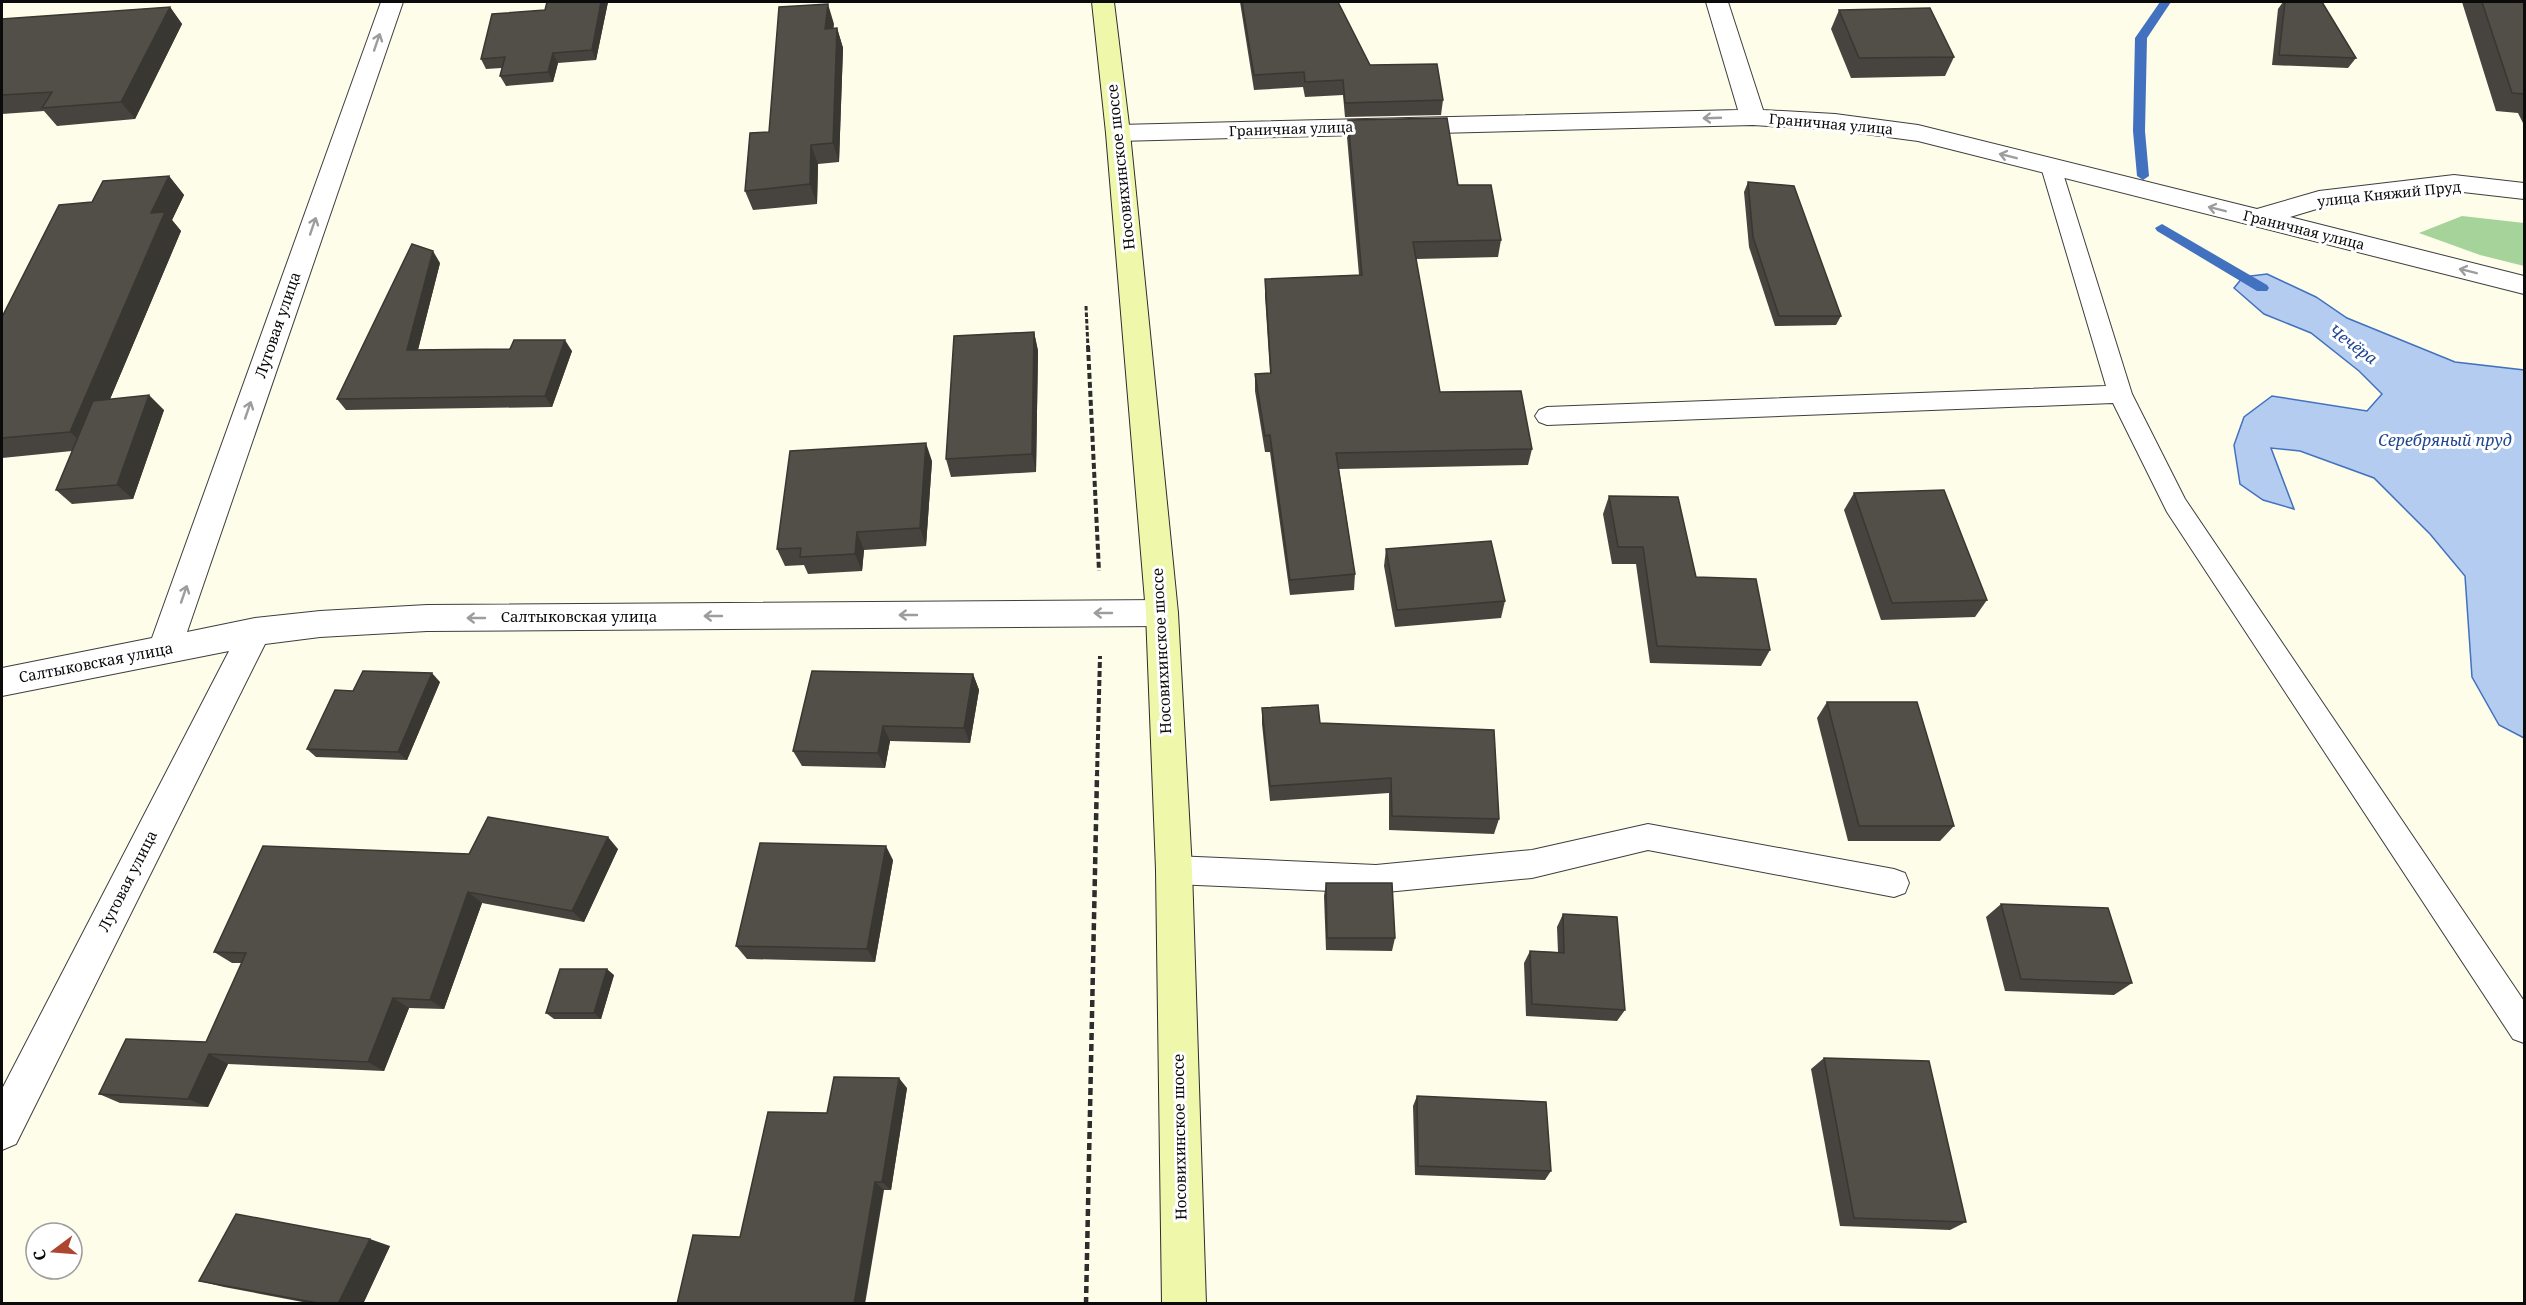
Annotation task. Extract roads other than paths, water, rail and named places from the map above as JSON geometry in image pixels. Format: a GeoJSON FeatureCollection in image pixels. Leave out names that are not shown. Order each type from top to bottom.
{"type":"FeatureCollection","features":[{"type":"Feature","properties":{"kind":"main road","name":"Носовихинское шоссе"},"geometry":{"type":"LineString","coordinates":[[1103,2],[1119,133],[1162,613],[1174,870],[1184,1304]]}},
{"type":"Feature","properties":{"kind":"street","name":"Луговая улица"},"geometry":{"type":"LineString","coordinates":[[165,649],[392,2]]}},
{"type":"Feature","properties":{"kind":"street"},"geometry":{"type":"LineString","coordinates":[[1717,2],[1753,117]]}},
{"type":"Feature","properties":{"kind":"street","name":"Граничная улица"},"geometry":{"type":"LineString","coordinates":[[1119,133],[1753,117],[1835,122],[1918,133],[2524,285]]}},
{"type":"Feature","properties":{"kind":"street","name":"улица Княжий Пруд"},"geometry":{"type":"LineString","coordinates":[[2255,218],[2319,200],[2454,183],[2524,191]]}},
{"type":"Feature","properties":{"kind":"street","name":"Салтыковская улица"},"geometry":{"type":"LineString","coordinates":[[2,682],[255,632],[320,624],[426,618],[1162,613]]}},
{"type":"Feature","properties":{"kind":"street","name":"Луговая улица"},"geometry":{"type":"LineString","coordinates":[[2,1130],[255,632]]}},
{"type":"Feature","properties":{"kind":"lane"},"geometry":{"type":"LineString","coordinates":[[2052,167],[2120,394],[2176,504],[2524,1028]]}},
{"type":"Feature","properties":{"kind":"lane"},"geometry":{"type":"LineString","coordinates":[[1546,416],[2120,394]]}},
{"type":"Feature","properties":{"kind":"lane"},"geometry":{"type":"LineString","coordinates":[[1174,870],[1376,879],[1532,864],[1648,837],[1894,883]]}},
{"type":"Feature","properties":{"kind":"water","name":"Серебряный пруд"},"geometry":{"type":"Polygon","coordinates":[[[2267,274],[2316,297],[2347,318],[2455,362],[2524,370],[2524,738],[2499,725],[2472,677],[2465,576],[2430,534],[2374,478],[2300,451],[2271,448],[2294,509],[2263,500],[2240,484],[2234,445],[2244,417],[2272,396],[2367,411],[2382,394],[2359,371],[2311,333],[2264,314],[2234,288],[2243,277],[2267,274]]]}},
{"type":"Feature","properties":{"kind":"waterway","name":"Чечёра"},"geometry":{"type":"LineString","coordinates":[[2143,176],[2139,131],[2141,38],[2165,2]]}},
{"type":"Feature","properties":{"kind":"waterway","name":"Чечёра"},"geometry":{"type":"LineString","coordinates":[[2162,228],[2262,288]]}}]}
